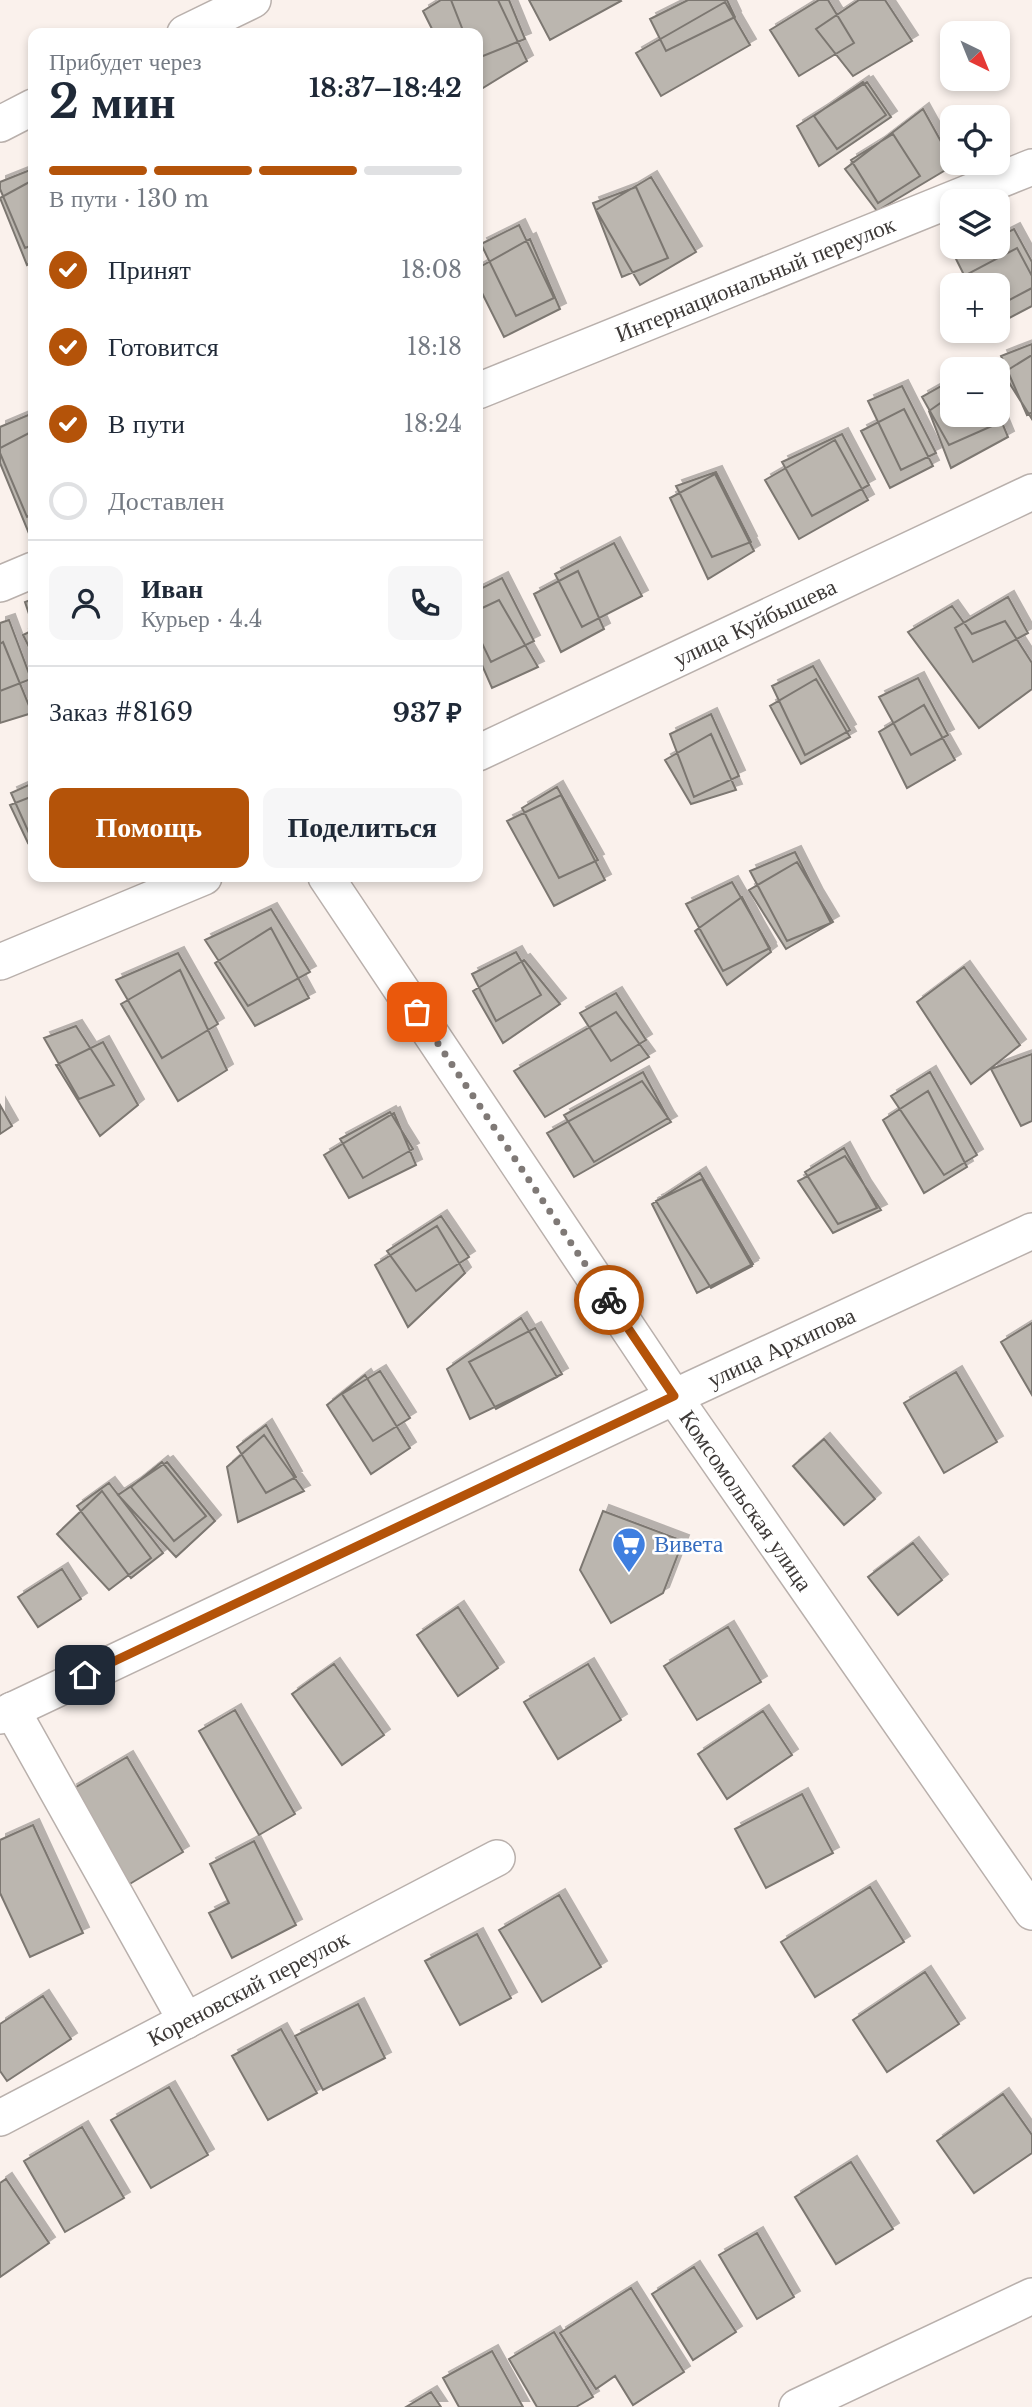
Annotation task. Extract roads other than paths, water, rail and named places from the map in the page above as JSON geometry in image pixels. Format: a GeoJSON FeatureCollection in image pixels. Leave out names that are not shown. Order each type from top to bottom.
{"type":"FeatureCollection","features":[{"type":"Feature","properties":{"kind":"street"},"geometry":{"type":"LineString","coordinates":[[195,28],[253,0]]}},
{"type":"Feature","properties":{"kind":"street"},"geometry":{"type":"LineString","coordinates":[[0,124],[28,110]]}},
{"type":"Feature","properties":{"kind":"street","name":"Интернациональный переулок"},"geometry":{"type":"LineString","coordinates":[[483,389],[1032,167]]}},
{"type":"Feature","properties":{"kind":"street","name":"улица Куйбышева"},"geometry":{"type":"LineString","coordinates":[[483,751],[1032,492]]}},
{"type":"Feature","properties":{"kind":"street"},"geometry":{"type":"LineString","coordinates":[[0,584],[28,572]]}},
{"type":"Feature","properties":{"kind":"street"},"geometry":{"type":"LineString","coordinates":[[0,962],[192,882]]}},
{"type":"Feature","properties":{"kind":"street","name":"Комсомольская улица"},"geometry":{"type":"LineString","coordinates":[[329,882],[674,1396],[1032,1912]]}},
{"type":"Feature","properties":{"kind":"street","name":"улица Архипова"},"geometry":{"type":"LineString","coordinates":[[6,1713],[674,1396],[1032,1231]]}},
{"type":"Feature","properties":{"kind":"street"},"geometry":{"type":"LineString","coordinates":[[6,1713],[186,2021]]}},
{"type":"Feature","properties":{"kind":"street","name":"Кореновский переулок"},"geometry":{"type":"LineString","coordinates":[[0,2118],[497,1858]]}},
{"type":"Feature","properties":{"kind":"street"},"geometry":{"type":"LineString","coordinates":[[797,2407],[1032,2296]]}},
{"type":"Feature","properties":{"kind":"place","name":"Вивета"},"geometry":{"type":"Point","coordinates":[629,1574]}}]}
